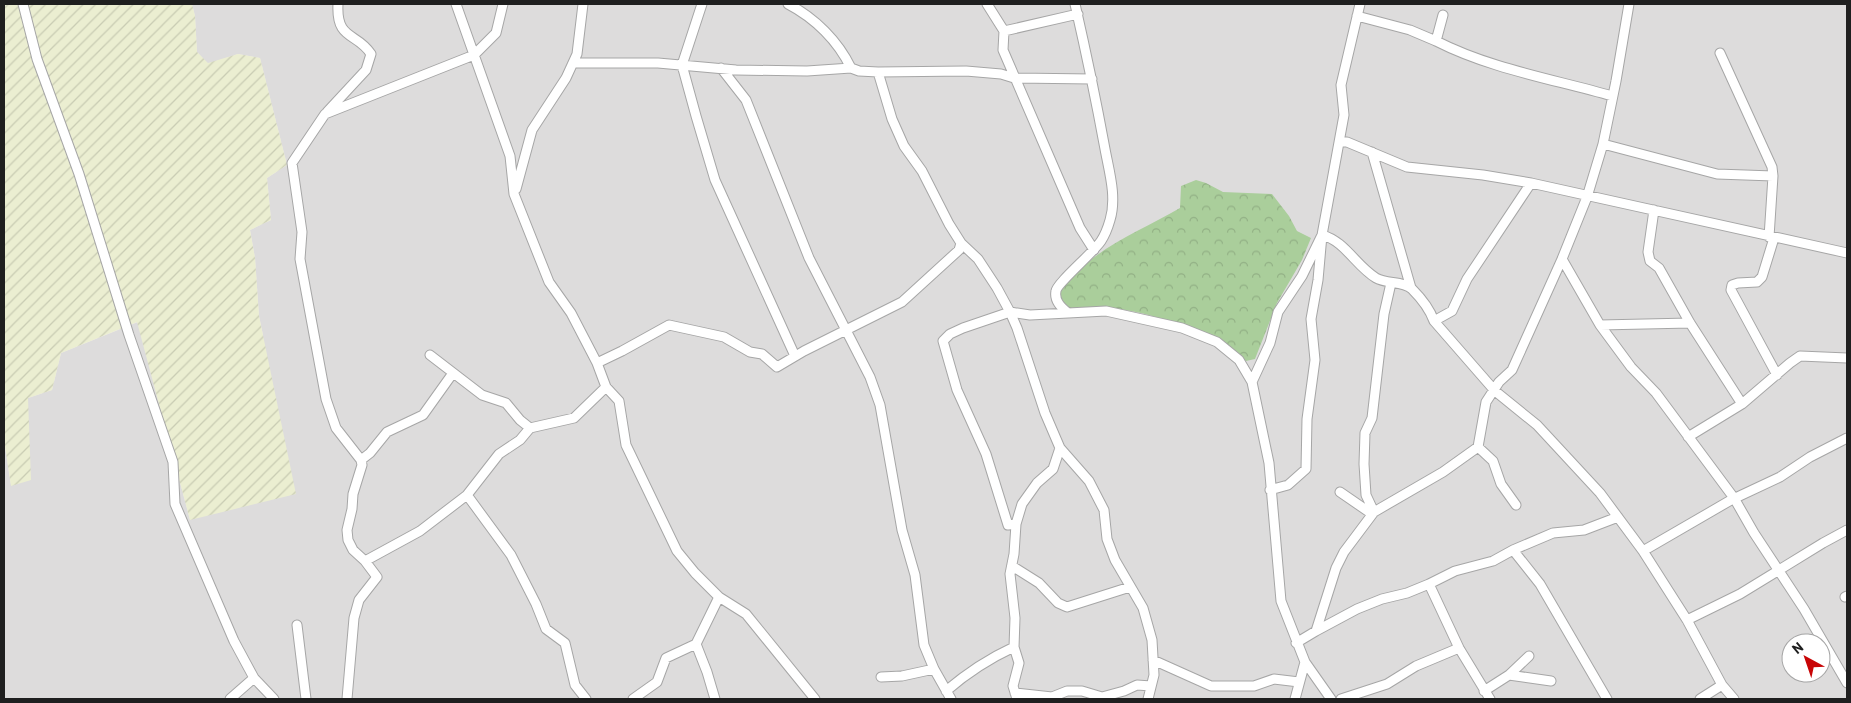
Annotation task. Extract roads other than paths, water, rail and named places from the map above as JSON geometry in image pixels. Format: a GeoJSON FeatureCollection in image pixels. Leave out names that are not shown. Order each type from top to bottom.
{"type":"FeatureCollection","features":[{"type":"Feature","properties":{"kind":"street"},"geometry":{"type":"LineString","coordinates":[[23,4],[37,59],[79,174],[129,334],[173,462],[175,504],[234,641],[254,678],[274,699]]}},
{"type":"Feature","properties":{"kind":"street"},"geometry":{"type":"LineString","coordinates":[[338,4],[337,18],[346,33],[355,40],[365,44],[371,54],[366,70],[325,114],[292,163],[302,232],[300,259],[326,399],[336,428],[362,465],[353,494],[347,530],[348,540],[353,550],[366,561],[377,577],[360,600],[354,618],[347,699]]}},
{"type":"Feature","properties":{"kind":"street"},"geometry":{"type":"LineString","coordinates":[[456,4],[510,156],[514,194],[550,282],[571,313],[597,363],[606,387],[619,401],[626,445],[677,551],[695,573],[719,597],[746,614],[815,699]]}},
{"type":"Feature","properties":{"kind":"street"},"geometry":{"type":"LineString","coordinates":[[325,114],[384,92],[474,54],[496,33],[503,4]]}},
{"type":"Feature","properties":{"kind":"street"},"geometry":{"type":"LineString","coordinates":[[514,194],[532,130],[566,78],[577,54],[583,4]]}},
{"type":"Feature","properties":{"kind":"street"},"geometry":{"type":"LineString","coordinates":[[702,4],[682,65],[715,180],[795,356]]}},
{"type":"Feature","properties":{"kind":"street"},"geometry":{"type":"LineString","coordinates":[[788,4],[815,21],[843,52],[850,68]]}},
{"type":"Feature","properties":{"kind":"street"},"geometry":{"type":"LineString","coordinates":[[987,4],[1004,31],[1003,50],[1014,78],[1080,228],[1094,250]]}},
{"type":"Feature","properties":{"kind":"street"},"geometry":{"type":"LineString","coordinates":[[1068,313],[1060,306],[1056,299],[1056,290],[1059,284],[1076,270],[1101,241],[1110,219],[1113,194],[1076,4]]}},
{"type":"Feature","properties":{"kind":"street"},"geometry":{"type":"LineString","coordinates":[[1270,490],[1288,485],[1306,469],[1307,419],[1314,360],[1311,319],[1318,280],[1322,235],[1344,115],[1341,85],[1360,4]]}},
{"type":"Feature","properties":{"kind":"street"},"geometry":{"type":"LineString","coordinates":[[1316,631],[1336,568],[1344,552],[1373,513],[1442,472],[1478,447],[1486,402],[1495,391],[1499,382],[1512,370],[1562,259],[1587,197],[1603,144],[1629,4]]}},
{"type":"Feature","properties":{"kind":"street"},"geometry":{"type":"LineString","coordinates":[[1004,31],[1078,14]]}},
{"type":"Feature","properties":{"kind":"street"},"geometry":{"type":"LineString","coordinates":[[1436,41],[1443,15]]}},
{"type":"Feature","properties":{"kind":"street"},"geometry":{"type":"LineString","coordinates":[[1356,16],[1410,30],[1478,59],[1530,75],[1612,96]]}},
{"type":"Feature","properties":{"kind":"street"},"geometry":{"type":"LineString","coordinates":[[1720,53],[1772,167],[1772,237],[1762,277],[1757,282],[1732,285],[1731,290],[1777,375]]}},
{"type":"Feature","properties":{"kind":"street"},"geometry":{"type":"LineString","coordinates":[[573,63],[658,63],[721,68],[807,71],[850,68],[859,71],[878,72],[966,71],[1001,74],[1014,78],[1092,79]]}},
{"type":"Feature","properties":{"kind":"street"},"geometry":{"type":"LineString","coordinates":[[721,68],[746,100],[809,258],[870,377],[880,405],[902,530],[915,575],[924,645],[948,695],[967,673],[993,657],[1014,648]]}},
{"type":"Feature","properties":{"kind":"street"},"geometry":{"type":"LineString","coordinates":[[878,72],[892,119],[904,146],[922,171],[949,224],[961,243],[978,259],[997,288],[1017,328],[1045,413],[1060,448],[1089,481],[1104,510],[1107,539],[1115,560],[1143,608],[1152,640],[1154,675],[1148,699]]}},
{"type":"Feature","properties":{"kind":"street"},"geometry":{"type":"LineString","coordinates":[[1339,142],[1347,142],[1407,167],[1483,175],[1530,183],[1847,253]]}},
{"type":"Feature","properties":{"kind":"street"},"geometry":{"type":"LineString","coordinates":[[1603,144],[1717,174],[1773,176]]}},
{"type":"Feature","properties":{"kind":"street"},"geometry":{"type":"LineString","coordinates":[[1372,152],[1411,288],[1432,315],[1434,321],[1495,391],[1537,426],[1600,493],[1643,552],[1687,620],[1722,685],[1734,699]]}},
{"type":"Feature","properties":{"kind":"street"},"geometry":{"type":"LineString","coordinates":[[1434,321],[1452,311],[1467,279],[1530,183]]}},
{"type":"Feature","properties":{"kind":"street"},"geometry":{"type":"LineString","coordinates":[[1654,210],[1648,252],[1650,262],[1659,268],[1690,323],[1742,404]]}},
{"type":"Feature","properties":{"kind":"street"},"geometry":{"type":"LineString","coordinates":[[1322,235],[1331,238],[1377,279],[1411,288]]}},
{"type":"Feature","properties":{"kind":"street"},"geometry":{"type":"LineString","coordinates":[[1252,382],[1270,344],[1278,312],[1302,276],[1322,235]]}},
{"type":"Feature","properties":{"kind":"street"},"geometry":{"type":"LineString","coordinates":[[597,363],[669,325],[724,337],[750,352],[762,354],[777,367],[902,302],[959,250],[961,243]]}},
{"type":"Feature","properties":{"kind":"street"},"geometry":{"type":"LineString","coordinates":[[1562,259],[1600,325],[1631,367],[1656,393],[1734,498],[1754,533],[1804,609],[1847,683]]}},
{"type":"Feature","properties":{"kind":"street"},"geometry":{"type":"LineString","coordinates":[[1373,513],[1366,495],[1365,433],[1372,418],[1384,314],[1391,282]]}},
{"type":"Feature","properties":{"kind":"street"},"geometry":{"type":"LineString","coordinates":[[1016,524],[1008,525],[986,454],[957,390],[943,341],[950,334],[1010,312],[1030,315],[1106,311],[1182,328],[1217,342],[1239,360],[1252,382],[1269,463],[1281,602],[1305,662],[1332,699]]}},
{"type":"Feature","properties":{"kind":"street"},"geometry":{"type":"LineString","coordinates":[[1600,325],[1690,323]]}},
{"type":"Feature","properties":{"kind":"street"},"geometry":{"type":"LineString","coordinates":[[430,356],[482,395],[506,403],[520,420],[530,428]]}},
{"type":"Feature","properties":{"kind":"street"},"geometry":{"type":"LineString","coordinates":[[1688,436],[1742,404],[1790,362],[1800,356],[1847,358]]}},
{"type":"Feature","properties":{"kind":"street"},"geometry":{"type":"LineString","coordinates":[[360,460],[370,453],[387,432],[422,415],[453,373]]}},
{"type":"Feature","properties":{"kind":"street"},"geometry":{"type":"LineString","coordinates":[[366,561],[420,531],[467,495],[499,454],[520,440],[530,428],[574,418],[606,387]]}},
{"type":"Feature","properties":{"kind":"street"},"geometry":{"type":"LineString","coordinates":[[1643,552],[1734,498],[1780,477],[1810,457],[1846,442]]}},
{"type":"Feature","properties":{"kind":"street"},"geometry":{"type":"LineString","coordinates":[[1478,447],[1493,461],[1501,484],[1516,506]]}},
{"type":"Feature","properties":{"kind":"street"},"geometry":{"type":"LineString","coordinates":[[1060,448],[1053,469],[1037,483],[1022,504],[1016,524],[1014,554],[1010,574],[1016,630],[1014,648],[1019,663],[1014,686],[1016,696],[1052,698],[1068,691],[1082,691],[1102,696],[1124,691],[1137,685],[1151,686]]}},
{"type":"Feature","properties":{"kind":"street"},"geometry":{"type":"LineString","coordinates":[[1340,492],[1373,513]]}},
{"type":"Feature","properties":{"kind":"street"},"geometry":{"type":"LineString","coordinates":[[467,495],[511,555],[536,604],[546,629],[566,644],[575,685],[586,699]]}},
{"type":"Feature","properties":{"kind":"street"},"geometry":{"type":"LineString","coordinates":[[1296,643],[1357,609],[1382,599],[1407,593],[1455,571],[1493,561],[1512,550],[1553,533],[1584,530],[1618,517]]}},
{"type":"Feature","properties":{"kind":"street"},"geometry":{"type":"LineString","coordinates":[[1687,620],[1740,594],[1847,530]]}},
{"type":"Feature","properties":{"kind":"street"},"geometry":{"type":"LineString","coordinates":[[1512,550],[1540,584],[1607,699]]}},
{"type":"Feature","properties":{"kind":"street"},"geometry":{"type":"LineString","coordinates":[[1012,566],[1039,582],[1058,603],[1067,607],[1130,586]]}},
{"type":"Feature","properties":{"kind":"street"},"geometry":{"type":"LineString","coordinates":[[1430,584],[1459,648],[1490,699]]}},
{"type":"Feature","properties":{"kind":"street"},"geometry":{"type":"LineString","coordinates":[[633,699],[657,682],[666,658],[696,644],[719,597]]}},
{"type":"Feature","properties":{"kind":"street"},"geometry":{"type":"LineString","coordinates":[[296,625],[306,699]]}},
{"type":"Feature","properties":{"kind":"street"},"geometry":{"type":"LineString","coordinates":[[696,644],[715,699]]}},
{"type":"Feature","properties":{"kind":"street"},"geometry":{"type":"LineString","coordinates":[[1341,699],[1387,684],[1416,666],[1459,648]]}},
{"type":"Feature","properties":{"kind":"street"},"geometry":{"type":"LineString","coordinates":[[1484,691],[1509,675],[1529,656]]}},
{"type":"Feature","properties":{"kind":"street"},"geometry":{"type":"LineString","coordinates":[[1153,660],[1210,686],[1254,686],[1274,679],[1299,682]]}},
{"type":"Feature","properties":{"kind":"street"},"geometry":{"type":"LineString","coordinates":[[1295,699],[1305,662]]}},
{"type":"Feature","properties":{"kind":"street"},"geometry":{"type":"LineString","coordinates":[[882,677],[902,676],[934,669]]}},
{"type":"Feature","properties":{"kind":"street"},"geometry":{"type":"LineString","coordinates":[[1509,675],[1550,681]]}},
{"type":"Feature","properties":{"kind":"street"},"geometry":{"type":"LineString","coordinates":[[230,699],[254,678]]}},
{"type":"Feature","properties":{"kind":"street"},"geometry":{"type":"LineString","coordinates":[[1700,699],[1722,685]]}}]}
